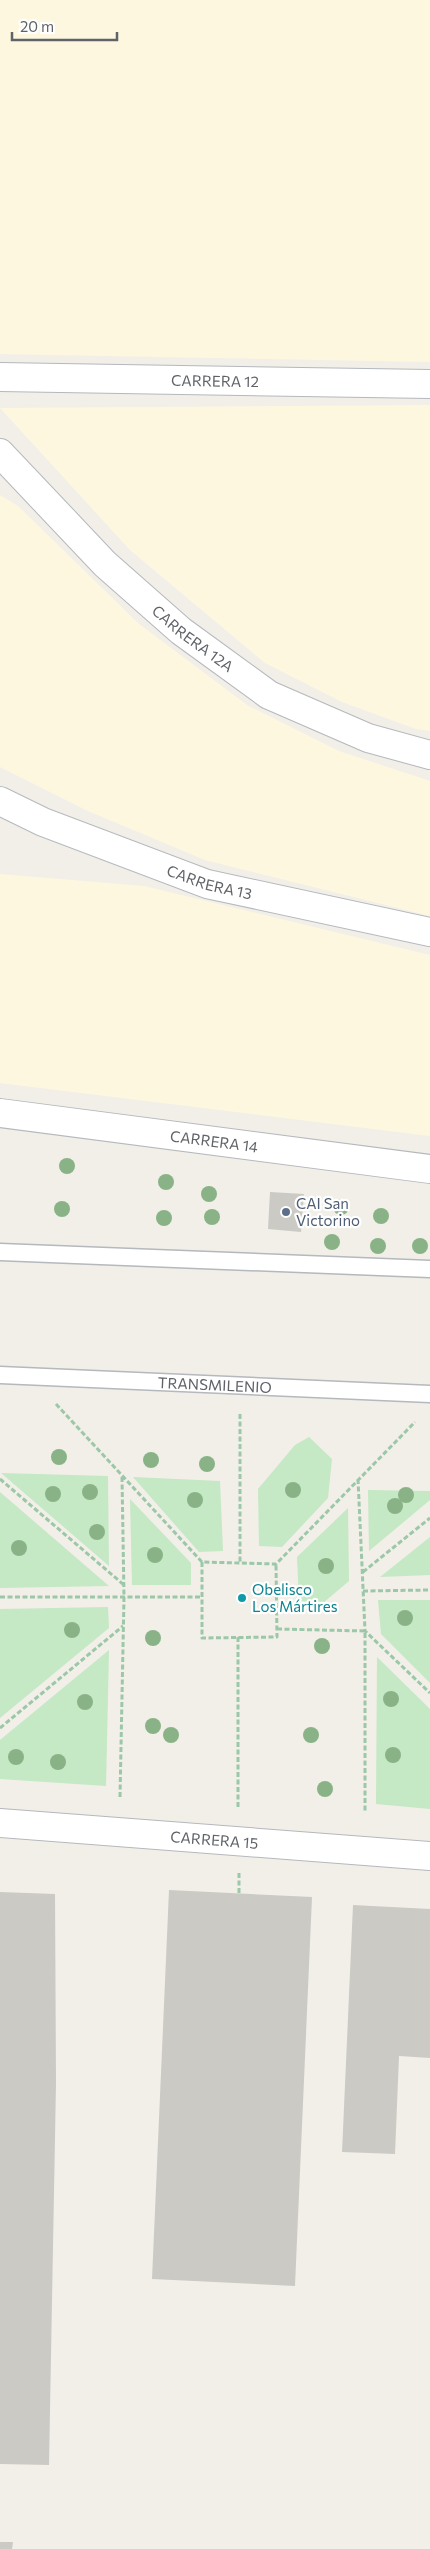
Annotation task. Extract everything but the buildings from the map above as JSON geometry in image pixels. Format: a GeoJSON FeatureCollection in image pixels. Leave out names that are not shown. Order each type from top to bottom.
{"type":"FeatureCollection","features":[{"type":"Feature","properties":{"kind":"street","name":"CARRERA 12"},"geometry":{"type":"LineString","coordinates":[[0,377],[430,384]]}},
{"type":"Feature","properties":{"kind":"street","name":"CARRERA 12A"},"geometry":{"type":"LineString","coordinates":[[0,453],[104,564],[181,631],[269,695],[368,738],[430,755]]}},
{"type":"Feature","properties":{"kind":"street","name":"CARRERA 13"},"geometry":{"type":"LineString","coordinates":[[0,801],[43,822],[207,884],[430,932]]}},
{"type":"Feature","properties":{"kind":"street","name":"CARRERA 14"},"geometry":{"type":"LineString","coordinates":[[0,1114],[430,1169]]}},
{"type":"Feature","properties":{"kind":"street","name":"CARRERA 15"},"geometry":{"type":"LineString","coordinates":[[0,1823],[430,1856]]}},
{"type":"Feature","properties":{"kind":"lane"},"geometry":{"type":"LineString","coordinates":[[0,1252],[430,1269]]}},
{"type":"Feature","properties":{"kind":"lane","name":"TRANSMILENIO"},"geometry":{"type":"LineString","coordinates":[[0,1374],[430,1394]]}},
{"type":"Feature","properties":{"kind":"path"},"geometry":{"type":"LineString","coordinates":[[56,1404],[202,1562],[202,1638],[277,1637],[276,1564],[415,1422]]}},
{"type":"Feature","properties":{"kind":"path"},"geometry":{"type":"LineString","coordinates":[[240,1414],[240,1563]]}},
{"type":"Feature","properties":{"kind":"path"},"geometry":{"type":"LineString","coordinates":[[120,1797],[124,1597],[122,1476]]}},
{"type":"Feature","properties":{"kind":"path"},"geometry":{"type":"LineString","coordinates":[[0,1479],[124,1585]]}},
{"type":"Feature","properties":{"kind":"path"},"geometry":{"type":"LineString","coordinates":[[358,1479],[365,1631],[365,1812]]}},
{"type":"Feature","properties":{"kind":"path"},"geometry":{"type":"LineString","coordinates":[[362,1572],[430,1518]]}},
{"type":"Feature","properties":{"kind":"path"},"geometry":{"type":"LineString","coordinates":[[202,1562],[276,1564]]}},
{"type":"Feature","properties":{"kind":"path"},"geometry":{"type":"LineString","coordinates":[[363,1590],[430,1590]]}},
{"type":"Feature","properties":{"kind":"path"},"geometry":{"type":"LineString","coordinates":[[0,1597],[202,1597]]}},
{"type":"Feature","properties":{"kind":"path"},"geometry":{"type":"LineString","coordinates":[[0,1728],[123,1626]]}},
{"type":"Feature","properties":{"kind":"path"},"geometry":{"type":"LineString","coordinates":[[277,1629],[365,1631],[430,1693]]}},
{"type":"Feature","properties":{"kind":"path"},"geometry":{"type":"LineString","coordinates":[[238,1637],[239,1894]]}},
{"type":"Feature","properties":{"kind":"shaded area"},"geometry":{"type":"Polygon","coordinates":[[[0,0],[430,0],[430,362],[0,354],[0,0]]]}},
{"type":"Feature","properties":{"kind":"shaded area"},"geometry":{"type":"Polygon","coordinates":[[[430,405],[430,731],[416,729],[342,702],[265,663],[130,550],[0,408],[430,405]]]}},
{"type":"Feature","properties":{"kind":"shaded area"},"geometry":{"type":"Polygon","coordinates":[[[0,495],[18,506],[139,624],[247,705],[339,751],[430,781],[430,916],[205,860],[88,811],[0,767],[0,495]]]}},
{"type":"Feature","properties":{"kind":"shaded area"},"geometry":{"type":"Polygon","coordinates":[[[0,874],[144,886],[430,955],[430,1136],[0,1083],[0,874]]]}},
{"type":"Feature","properties":{"kind":"green space"},"geometry":{"type":"Polygon","coordinates":[[[309,1437],[332,1459],[328,1498],[282,1547],[259,1546],[258,1489],[295,1445],[309,1437]]]}},
{"type":"Feature","properties":{"kind":"green space"},"geometry":{"type":"Polygon","coordinates":[[[1,1473],[108,1476],[109,1566],[1,1473]]]}},
{"type":"Feature","properties":{"kind":"green space"},"geometry":{"type":"Polygon","coordinates":[[[133,1477],[220,1481],[223,1551],[199,1552],[133,1477]]]}},
{"type":"Feature","properties":{"kind":"green space"},"geometry":{"type":"Polygon","coordinates":[[[368,1490],[430,1491],[430,1500],[369,1551],[368,1490]]]}},
{"type":"Feature","properties":{"kind":"green space"},"geometry":{"type":"Polygon","coordinates":[[[0,1492],[109,1586],[0,1588],[0,1492]]]}},
{"type":"Feature","properties":{"kind":"green space"},"geometry":{"type":"Polygon","coordinates":[[[130,1499],[191,1563],[191,1585],[132,1585],[130,1499]]]}},
{"type":"Feature","properties":{"kind":"green space"},"geometry":{"type":"Polygon","coordinates":[[[348,1508],[349,1581],[323,1603],[299,1601],[297,1557],[348,1508]]]}},
{"type":"Feature","properties":{"kind":"green space"},"geometry":{"type":"Polygon","coordinates":[[[430,1537],[430,1575],[380,1577],[430,1537]]]}},
{"type":"Feature","properties":{"kind":"green space"},"geometry":{"type":"Polygon","coordinates":[[[378,1600],[430,1600],[430,1683],[381,1634],[378,1600]]]}},
{"type":"Feature","properties":{"kind":"green space"},"geometry":{"type":"Polygon","coordinates":[[[108,1607],[109,1628],[0,1718],[0,1609],[108,1607]]]}},
{"type":"Feature","properties":{"kind":"green space"},"geometry":{"type":"Polygon","coordinates":[[[109,1650],[106,1786],[0,1779],[0,1740],[109,1650]]]}},
{"type":"Feature","properties":{"kind":"green space"},"geometry":{"type":"Polygon","coordinates":[[[377,1657],[430,1709],[430,1809],[376,1804],[377,1657]]]}},
{"type":"Feature","properties":{"kind":"place","name":"CAI San Victorino"},"geometry":{"type":"Point","coordinates":[286,1212]}},
{"type":"Feature","properties":{"kind":"place","name":"Obelisco Los Mártires"},"geometry":{"type":"Point","coordinates":[242,1598]}}]}
